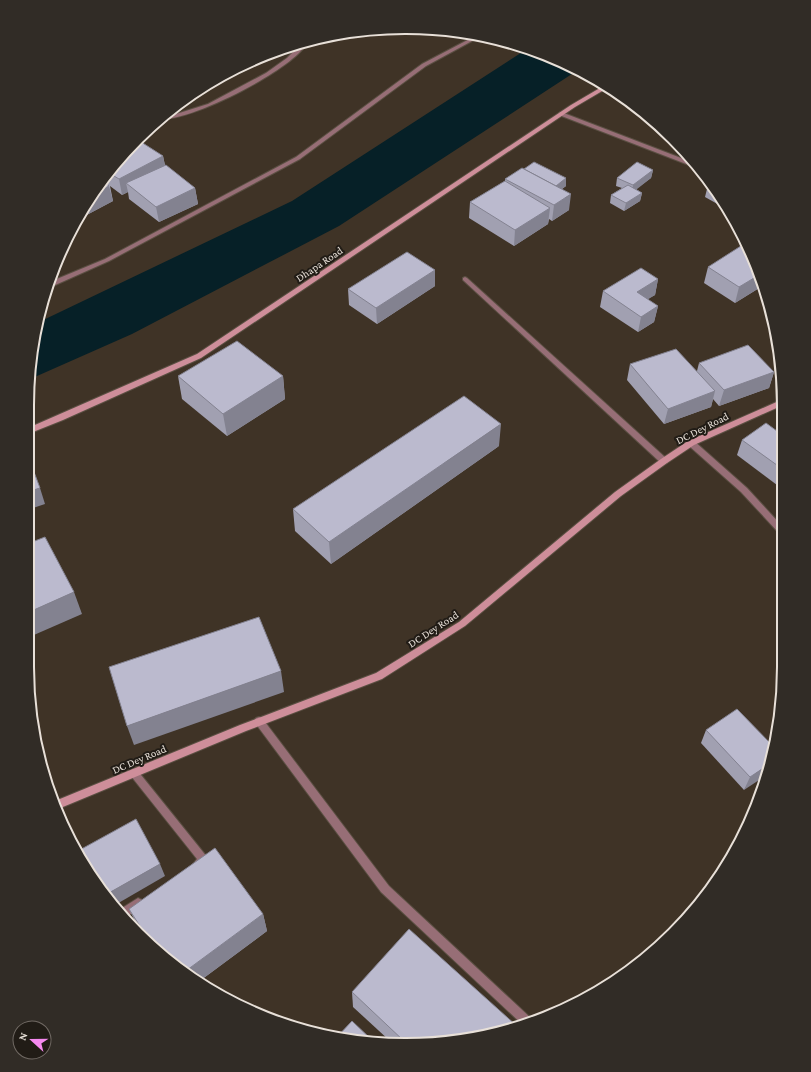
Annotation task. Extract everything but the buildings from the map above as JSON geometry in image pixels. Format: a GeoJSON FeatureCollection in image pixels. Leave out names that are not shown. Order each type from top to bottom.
{"type":"FeatureCollection","features":[{"type":"Feature","properties":{"kind":"street"},"geometry":{"type":"LineString","coordinates":[[55,282],[107,260],[298,158],[424,65],[472,40]]}},
{"type":"Feature","properties":{"kind":"street"},"geometry":{"type":"LineString","coordinates":[[172,117],[210,105],[268,74],[289,59],[298,50]]}},
{"type":"Feature","properties":{"kind":"street","name":"Dhapa Road"},"geometry":{"type":"LineString","coordinates":[[34,429],[199,356],[561,114],[601,90]]}},
{"type":"Feature","properties":{"kind":"street"},"geometry":{"type":"LineString","coordinates":[[561,114],[686,162]]}},
{"type":"Feature","properties":{"kind":"street"},"geometry":{"type":"LineString","coordinates":[[465,279],[664,461]]}},
{"type":"Feature","properties":{"kind":"street","name":"DC Dey Road"},"geometry":{"type":"LineString","coordinates":[[60,804],[259,721],[379,676],[462,624],[618,494],[664,461],[691,443],[777,405]]}},
{"type":"Feature","properties":{"kind":"street"},"geometry":{"type":"LineString","coordinates":[[691,443],[744,490],[777,526]]}},
{"type":"Feature","properties":{"kind":"street"},"geometry":{"type":"LineString","coordinates":[[259,721],[385,889],[524,1018]]}},
{"type":"Feature","properties":{"kind":"street"},"geometry":{"type":"LineString","coordinates":[[134,773],[204,860],[191,869]]}},
{"type":"Feature","properties":{"kind":"street"},"geometry":{"type":"LineString","coordinates":[[126,911],[147,897]]}},
{"type":"Feature","properties":{"kind":"water"},"geometry":{"type":"Polygon","coordinates":[[[521,53],[548,62],[573,74],[339,226],[132,334],[35,377],[37,357],[44,319],[292,201],[521,53]]]}}]}
